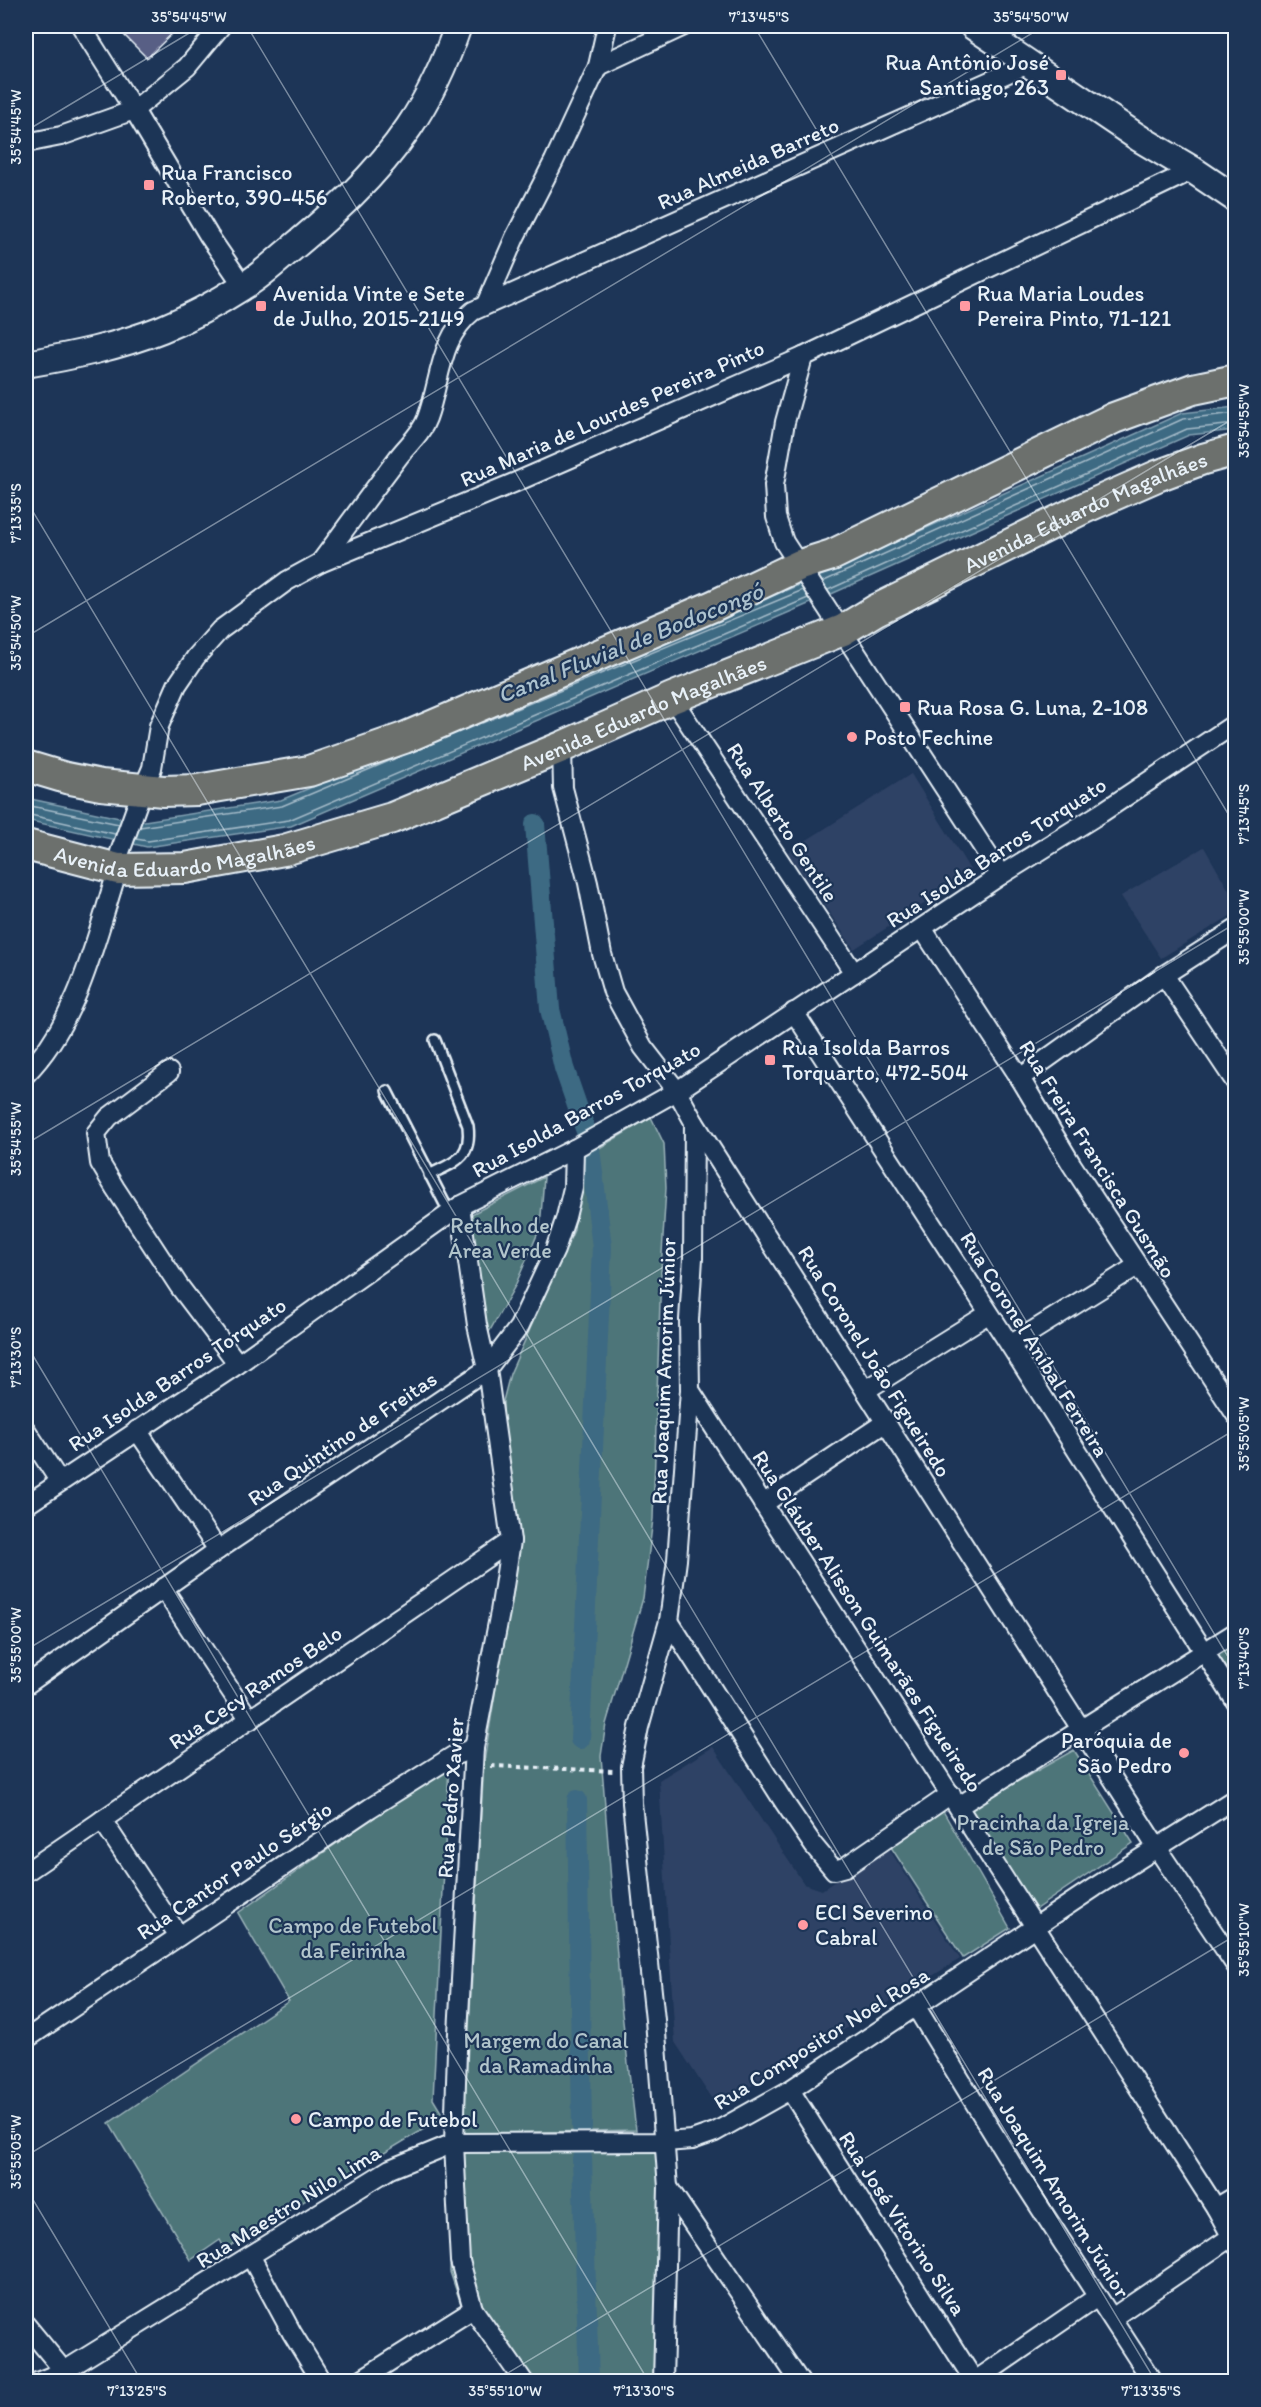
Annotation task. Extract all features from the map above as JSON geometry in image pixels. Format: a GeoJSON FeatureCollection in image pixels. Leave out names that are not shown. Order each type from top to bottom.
{"type":"FeatureCollection","features":[{"type":"Feature","properties":{"kind":"main road"},"geometry":{"type":"LineString","coordinates":[[26,364],[72,356],[134,339],[163,328],[244,286],[336,209],[388,154],[409,128],[428,95],[450,51],[458,26]]}},
{"type":"Feature","properties":{"kind":"main road"},"geometry":{"type":"LineString","coordinates":[[973,26],[1138,138],[1193,170],[1236,199]]}},
{"type":"Feature","properties":{"kind":"main road"},"geometry":{"type":"LineString","coordinates":[[29,767],[66,778],[142,791],[197,790],[309,771],[344,760],[486,704],[713,606],[804,571],[832,555],[1114,418],[1193,389],[1236,380]]}},
{"type":"Feature","properties":{"kind":"main road","name":"Avenida Eduardo Magalhães"},"geometry":{"type":"LineString","coordinates":[[26,845],[119,861],[185,868],[254,856],[327,838],[392,818],[561,747],[838,623],[876,610],[1084,508],[1157,476],[1236,450]]}},
{"type":"Feature","properties":{"kind":"street"},"geometry":{"type":"LineString","coordinates":[[81,26],[209,236],[244,286]]}},
{"type":"Feature","properties":{"kind":"street"},"geometry":{"type":"LineString","coordinates":[[26,143],[61,136],[134,110],[187,67],[221,26]]}},
{"type":"Feature","properties":{"kind":"street"},"geometry":{"type":"LineString","coordinates":[[486,304],[514,237],[554,161],[598,66],[607,26]]}},
{"type":"Feature","properties":{"kind":"street"},"geometry":{"type":"LineString","coordinates":[[598,66],[684,26]]}},
{"type":"Feature","properties":{"kind":"street","name":"Rua Almeida Barreto"},"geometry":{"type":"LineString","coordinates":[[320,563],[399,456],[418,435],[435,394],[444,352],[451,334],[460,321],[486,304],[1028,64]]}},
{"type":"Feature","properties":{"kind":"street","name":"Rua Maria de Lourdes Pereira Pinto"},"geometry":{"type":"LineString","coordinates":[[26,1074],[44,1055],[68,1016],[142,791],[153,768],[159,726],[177,685],[196,657],[220,630],[249,607],[320,563],[516,482],[802,357],[1193,170]]}},
{"type":"Feature","properties":{"kind":"street"},"geometry":{"type":"LineString","coordinates":[[802,357],[785,422],[774,485],[776,517],[784,542],[1001,875]]}},
{"type":"Feature","properties":{"kind":"street","name":"Rua Alberto Gentile"},"geometry":{"type":"LineString","coordinates":[[672,698],[854,973]]}},
{"type":"Feature","properties":{"kind":"street","name":"Rua Isolda Barros Torquato"},"geometry":{"type":"LineString","coordinates":[[26,1505],[238,1364],[455,1210],[574,1149],[677,1090],[1001,875],[1101,813],[1236,723]]}},
{"type":"Feature","properties":{"kind":"street","name":"Rua Coronel João Figueiredo"},"geometry":{"type":"LineString","coordinates":[[561,747],[563,788],[588,883],[602,954],[613,992],[643,1047],[677,1090],[694,1122],[1157,1848],[1236,1966]]}},
{"type":"Feature","properties":{"kind":"street","name":"Rua Freira Francisca Gusmão"},"geometry":{"type":"LineString","coordinates":[[922,928],[1020,1078],[1137,1266],[1236,1415]]}},
{"type":"Feature","properties":{"kind":"street"},"geometry":{"type":"LineString","coordinates":[[1020,1078],[1164,975],[1236,929]]}},
{"type":"Feature","properties":{"kind":"street"},"geometry":{"type":"LineString","coordinates":[[1164,975],[1236,1083]]}},
{"type":"Feature","properties":{"kind":"street","name":"Rua Coronel Aníbal Ferreira"},"geometry":{"type":"LineString","coordinates":[[794,1012],[1010,1345],[1038,1393],[1236,1702]]}},
{"type":"Feature","properties":{"kind":"street"},"geometry":{"type":"LineString","coordinates":[[169,1072],[109,1117],[96,1133],[100,1163],[179,1286],[238,1364]]}},
{"type":"Feature","properties":{"kind":"street","name":"Rua Joaquim Amorim Júnior"},"geometry":{"type":"LineString","coordinates":[[663,2382],[668,2187],[632,1803],[631,1771],[639,1727],[669,1621],[677,1560],[690,1390],[688,1320],[693,1258],[694,1122]]}},
{"type":"Feature","properties":{"kind":"street","name":"Rua Quintino de Freitas"},"geometry":{"type":"LineString","coordinates":[[26,1684],[218,1550],[487,1369],[519,1328],[555,1250],[573,1188],[574,1149]]}},
{"type":"Feature","properties":{"kind":"street","name":"Rua Pedro Xavier"},"geometry":{"type":"LineString","coordinates":[[455,1210],[487,1369],[511,1541],[474,1757],[454,2143],[460,2261],[473,2309],[524,2382]]}},
{"type":"Feature","properties":{"kind":"street"},"geometry":{"type":"LineString","coordinates":[[1010,1345],[1137,1266]]}},
{"type":"Feature","properties":{"kind":"street"},"geometry":{"type":"LineString","coordinates":[[866,1390],[988,1314]]}},
{"type":"Feature","properties":{"kind":"street","name":"Rua Gláuber Alisson Guimarães Figueiredo"},"geometry":{"type":"LineString","coordinates":[[690,1390],[1216,2208],[1233,2241]]}},
{"type":"Feature","properties":{"kind":"street"},"geometry":{"type":"LineString","coordinates":[[764,1504],[886,1422]]}},
{"type":"Feature","properties":{"kind":"street"},"geometry":{"type":"LineString","coordinates":[[26,1430],[60,1482]]}},
{"type":"Feature","properties":{"kind":"street"},"geometry":{"type":"LineString","coordinates":[[137,1430],[218,1550]]}},
{"type":"Feature","properties":{"kind":"street","name":"Rua Cecy Ramos Belo"},"geometry":{"type":"LineString","coordinates":[[26,1872],[511,1541]]}},
{"type":"Feature","properties":{"kind":"street"},"geometry":{"type":"LineString","coordinates":[[163,1588],[250,1720]]}},
{"type":"Feature","properties":{"kind":"street"},"geometry":{"type":"LineString","coordinates":[[669,1621],[784,1802],[814,1846],[834,1870],[845,1867],[955,1800],[1081,1728],[1236,1632]]}},
{"type":"Feature","properties":{"kind":"street","name":"Rua Cantor Paulo Sérgio"},"geometry":{"type":"LineString","coordinates":[[26,2039],[428,1771],[453,1756],[474,1757]]}},
{"type":"Feature","properties":{"kind":"street","name":"Rua Compositor Noel Rosa"},"geometry":{"type":"LineString","coordinates":[[665,2142],[692,2140],[715,2132],[790,2090],[1236,1798]]}},
{"type":"Feature","properties":{"kind":"street"},"geometry":{"type":"LineString","coordinates":[[102,1820],[179,1936]]}},
{"type":"Feature","properties":{"kind":"street","name":"Rua Joaquim Amorim Júnior"},"geometry":{"type":"LineString","coordinates":[[916,2007],[1015,2169],[1153,2382]]}},
{"type":"Feature","properties":{"kind":"street","name":"Rua José Vitorino Silva"},"geometry":{"type":"LineString","coordinates":[[790,2090],[975,2381]]}},
{"type":"Feature","properties":{"kind":"street","name":"Rua Maestro Nilo Lima"},"geometry":{"type":"LineString","coordinates":[[37,2382],[68,2376],[390,2169],[454,2143],[665,2142]]}},
{"type":"Feature","properties":{"kind":"street"},"geometry":{"type":"LineString","coordinates":[[668,2187],[800,2382]]}},
{"type":"Feature","properties":{"kind":"street"},"geometry":{"type":"LineString","coordinates":[[1216,2208],[1236,2196]]}},
{"type":"Feature","properties":{"kind":"street"},"geometry":{"type":"LineString","coordinates":[[1112,2318],[1233,2241]]}},
{"type":"Feature","properties":{"kind":"street"},"geometry":{"type":"LineString","coordinates":[[251,2257],[292,2334],[322,2382]]}},
{"type":"Feature","properties":{"kind":"street"},"geometry":{"type":"LineString","coordinates":[[975,2381],[1097,2297]]}},
{"type":"Feature","properties":{"kind":"street"},"geometry":{"type":"LineString","coordinates":[[357,2382],[473,2309]]}},
{"type":"Feature","properties":{"kind":"street"},"geometry":{"type":"LineString","coordinates":[[26,2325],[68,2376]]}},
{"type":"Feature","properties":{"kind":"lane"},"geometry":{"type":"LineString","coordinates":[[429,1175],[459,1160],[468,1148],[469,1134],[435,1040]]}},
{"type":"Feature","properties":{"kind":"lane"},"geometry":{"type":"LineString","coordinates":[[387,1091],[429,1175],[455,1210]]}},
{"type":"Feature","properties":{"kind":"path"},"geometry":{"type":"LineString","coordinates":[[474,1757],[631,1771]]}},
{"type":"Feature","properties":{"kind":"shaded area"},"geometry":{"type":"Polygon","coordinates":[[[911,774],[972,873],[854,949],[788,852],[911,774]]]}},
{"type":"Feature","properties":{"kind":"shaded area"},"geometry":{"type":"Polygon","coordinates":[[[1204,847],[1235,901],[1235,913],[1161,958],[1121,896],[1204,847]]]}},
{"type":"Feature","properties":{"kind":"shaded area","name":"ECI Severino Cabral"},"geometry":{"type":"Polygon","coordinates":[[[713,1747],[804,1884],[822,1890],[887,1846],[960,1959],[717,2107],[675,2042],[659,1780],[713,1747]]]}},
{"type":"Feature","properties":{"kind":"green space","name":"Margem do Canal da Ramadinha"},"geometry":{"type":"Polygon","coordinates":[[[651,1117],[664,1144],[666,1188],[653,1519],[643,1598],[606,1724],[601,1756],[621,2005],[636,2130],[463,2134],[484,1762],[509,1607],[503,1401],[510,1374],[574,1230],[576,1162],[651,1117]]]}},
{"type":"Feature","properties":{"kind":"green space","name":"Retalho de Área Verde"},"geometry":{"type":"Polygon","coordinates":[[[544,1177],[540,1228],[515,1286],[484,1341],[464,1218],[544,1177]]]}},
{"type":"Feature","properties":{"kind":"green space"},"geometry":{"type":"Polygon","coordinates":[[[1235,1640],[1235,1696],[1210,1656],[1235,1640]]]}},
{"type":"Feature","properties":{"kind":"green space","name":"Pracinha da Igreja de São Pedro"},"geometry":{"type":"Polygon","coordinates":[[[1074,1750],[1133,1843],[1027,1915],[960,1814],[1074,1750]]]}},
{"type":"Feature","properties":{"kind":"green space","name":"Campo de Futebol da Feirinha"},"geometry":{"type":"Polygon","coordinates":[[[449,1764],[433,2099],[444,2117],[225,2249],[220,2240],[191,2260],[109,2123],[289,2001],[238,1913],[449,1764]]]}},
{"type":"Feature","properties":{"kind":"green space"},"geometry":{"type":"Polygon","coordinates":[[[943,1811],[1010,1928],[963,1958],[889,1844],[943,1811]]]}},
{"type":"Feature","properties":{"kind":"green space"},"geometry":{"type":"Polygon","coordinates":[[[453,2149],[661,2149],[672,2194],[672,2381],[519,2381],[462,2307],[450,2272],[453,2149]]]}},
{"type":"Feature","properties":{"kind":"water"},"geometry":{"type":"Polygon","coordinates":[[[1235,407],[1235,430],[1189,435],[820,599],[291,826],[147,847],[26,820],[26,798],[138,822],[281,800],[811,580],[1182,413],[1235,407]]]}},
{"type":"Feature","properties":{"kind":"building"},"geometry":{"type":"Polygon","coordinates":[[[115,26],[180,26],[147,58],[115,26]]]}},
{"type":"Feature","properties":{"kind":"waterway"},"geometry":{"type":"LineString","coordinates":[[535,824],[550,1009],[564,1068],[589,1140],[602,1247],[580,1739]]}},
{"type":"Feature","properties":{"kind":"waterway"},"geometry":{"type":"LineString","coordinates":[[577,1800],[582,2127]]}},
{"type":"Feature","properties":{"kind":"waterway"},"geometry":{"type":"LineString","coordinates":[[582,2158],[589,2382]]}},
{"type":"Feature","properties":{"kind":"place","name":"Rua Antônio José Santiago, 263"},"geometry":{"type":"Point","coordinates":[1061,75]}},
{"type":"Feature","properties":{"kind":"place","name":"Rua Francisco Roberto, 390-456"},"geometry":{"type":"Point","coordinates":[149,185]}},
{"type":"Feature","properties":{"kind":"place","name":"Avenida Vinte e Sete de Julho, 2015-2149"},"geometry":{"type":"Point","coordinates":[261,306]}},
{"type":"Feature","properties":{"kind":"place","name":"Rua Maria Loudes Pereira Pinto, 71-121"},"geometry":{"type":"Point","coordinates":[965,306]}},
{"type":"Feature","properties":{"kind":"place","name":"Rua Rosa G. Luna, 2-108"},"geometry":{"type":"Point","coordinates":[905,707]}},
{"type":"Feature","properties":{"kind":"place","name":"Posto Fechine"},"geometry":{"type":"Point","coordinates":[852,737]}},
{"type":"Feature","properties":{"kind":"place","name":"Rua Isolda Barros Torquarto, 472-504"},"geometry":{"type":"Point","coordinates":[770,1060]}},
{"type":"Feature","properties":{"kind":"place","name":"Paróquia de São Pedro"},"geometry":{"type":"Point","coordinates":[1184,1753]}},
{"type":"Feature","properties":{"kind":"place","name":"ECI Severino Cabral"},"geometry":{"type":"Point","coordinates":[803,1925]}},
{"type":"Feature","properties":{"kind":"place","name":"Campo de Futebol"},"geometry":{"type":"Point","coordinates":[296,2119]}},
{"type":"Feature","properties":{"kind":"water label","name":"Canal Fluvial de Bodocongó"},"geometry":{"type":"Point","coordinates":[630,643]}}]}
